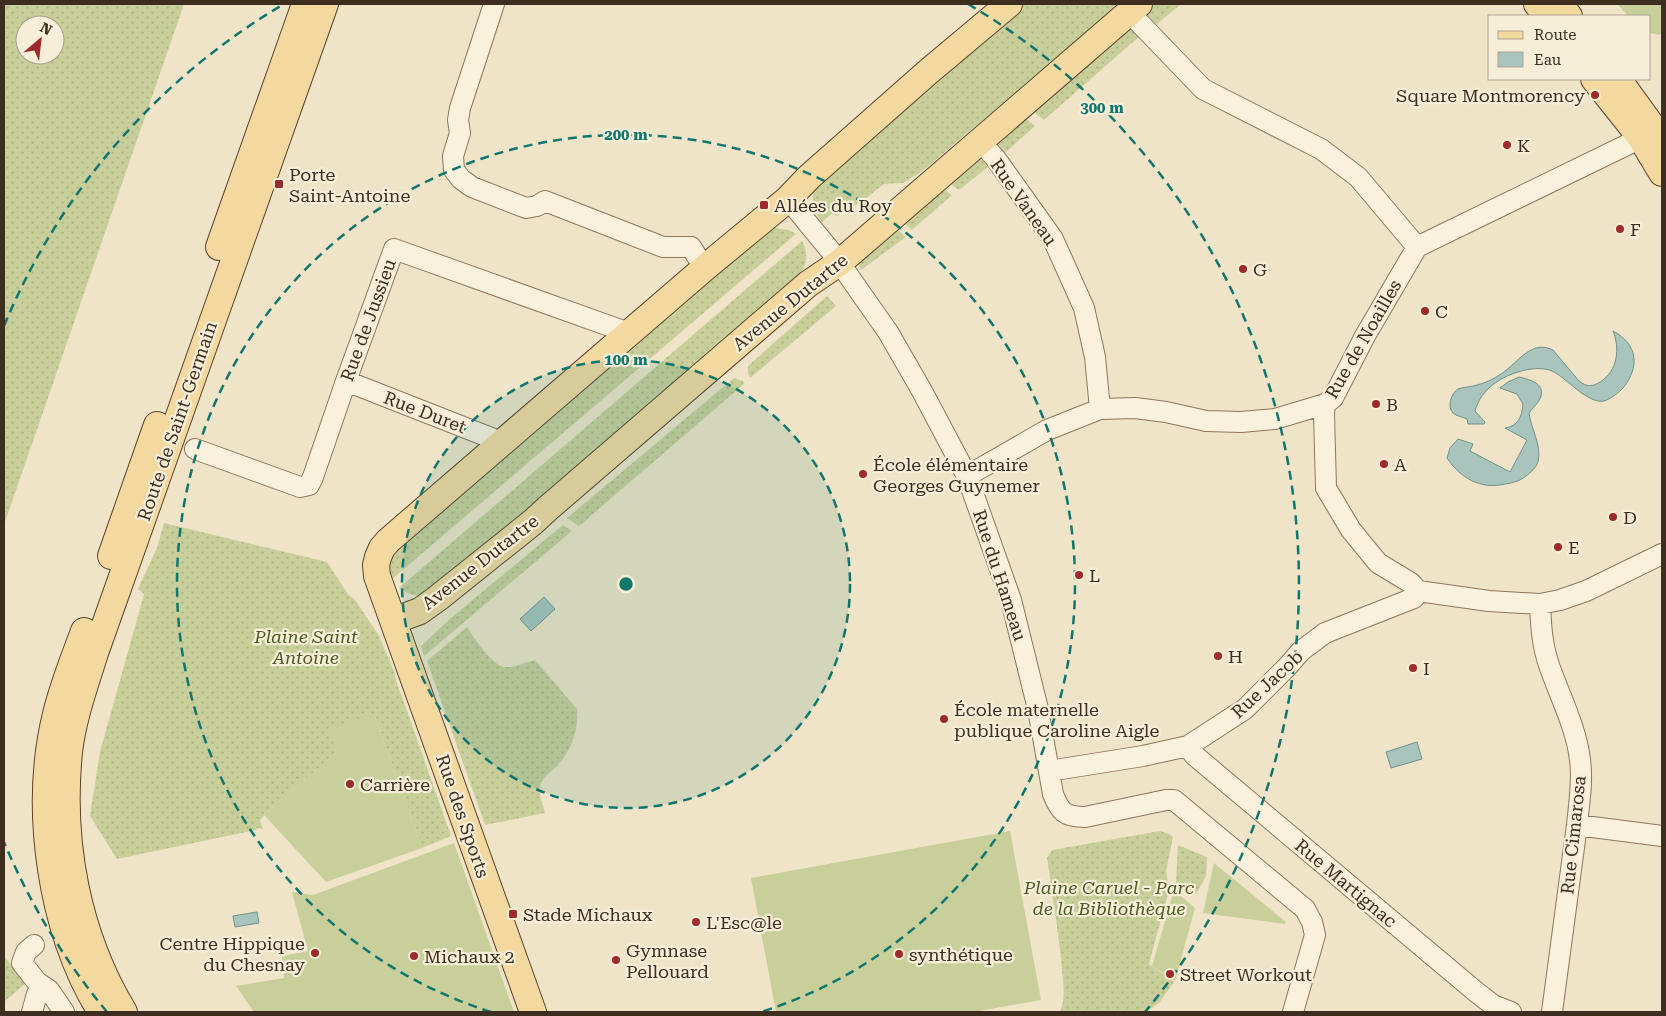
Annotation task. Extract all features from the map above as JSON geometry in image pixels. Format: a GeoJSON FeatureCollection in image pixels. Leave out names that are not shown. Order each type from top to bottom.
{"type":"FeatureCollection","features":[{"type":"Feature","properties":{"kind":"main road","name":"Route de Saint-Germain"},"geometry":{"type":"LineString","coordinates":[[102,1012],[82,976],[63,924],[52,872],[47,816],[47,779],[56,714],[304,4]]}},
{"type":"Feature","properties":{"kind":"main road","name":"Route de Saint-Germain"},"geometry":{"type":"LineString","coordinates":[[124,1012],[96,958],[78,899],[69,847],[67,811],[70,751],[84,688],[195,368],[325,4]]}},
{"type":"Feature","properties":{"kind":"main road"},"geometry":{"type":"LineString","coordinates":[[1537,4],[1546,15]]}},
{"type":"Feature","properties":{"kind":"main road"},"geometry":{"type":"LineString","coordinates":[[1559,4],[1567,15]]}},
{"type":"Feature","properties":{"kind":"main road"},"geometry":{"type":"LineString","coordinates":[[393,621],[377,576],[376,565],[382,548],[629,333],[788,199],[809,177],[994,8]]}},
{"type":"Feature","properties":{"kind":"main road","name":"Avenue Dutartre"},"geometry":{"type":"LineString","coordinates":[[393,621],[420,610],[438,598],[533,522],[801,290],[839,263],[981,142],[1134,8]]}},
{"type":"Feature","properties":{"kind":"main road"},"geometry":{"type":"LineString","coordinates":[[1595,80],[1651,139]]}},
{"type":"Feature","properties":{"kind":"main road"},"geometry":{"type":"LineString","coordinates":[[1619,80],[1651,139],[1662,173]]}},
{"type":"Feature","properties":{"kind":"main road","name":"Rue des Sports"},"geometry":{"type":"LineString","coordinates":[[393,621],[533,1012]]}},
{"type":"Feature","properties":{"kind":"street"},"geometry":{"type":"LineString","coordinates":[[494,4],[460,108],[458,120],[460,133],[453,156],[454,170],[461,179],[472,187],[526,208],[545,202],[663,247],[691,247],[698,258],[707,266]]}},
{"type":"Feature","properties":{"kind":"street"},"geometry":{"type":"LineString","coordinates":[[1134,8],[1203,89],[1321,149],[1358,177],[1417,247],[1651,139]]}},
{"type":"Feature","properties":{"kind":"street","name":"Rue Vaneau"},"geometry":{"type":"LineString","coordinates":[[981,142],[996,159],[1053,239],[1084,308],[1095,357],[1100,408]]}},
{"type":"Feature","properties":{"kind":"street","name":"Rue du Hameau"},"geometry":{"type":"LineString","coordinates":[[788,199],[834,255],[888,332],[967,476],[1011,600],[1038,710],[1053,794],[1062,810],[1074,817],[1174,800],[1306,909],[1315,935],[1293,1012]]}},
{"type":"Feature","properties":{"kind":"street","name":"Rue de Noailles"},"geometry":{"type":"LineString","coordinates":[[1417,247],[1365,336],[1333,398],[1325,404],[1324,414],[1326,488],[1351,530],[1378,563],[1412,583],[1418,591]]}},
{"type":"Feature","properties":{"kind":"street","name":"Rue de Jussieu"},"geometry":{"type":"LineString","coordinates":[[195,449],[300,487],[309,485],[394,249],[629,333]]}},
{"type":"Feature","properties":{"kind":"street","name":"Rue Duret"},"geometry":{"type":"LineString","coordinates":[[346,381],[504,443]]}},
{"type":"Feature","properties":{"kind":"street"},"geometry":{"type":"LineString","coordinates":[[967,476],[1047,430],[1100,408],[1135,408],[1166,412],[1206,421],[1241,422],[1274,419],[1325,404]]}},
{"type":"Feature","properties":{"kind":"street"},"geometry":{"type":"LineString","coordinates":[[1418,591],[1490,601],[1540,604],[1560,600],[1586,591],[1662,554]]}},
{"type":"Feature","properties":{"kind":"street","name":"Rue Jacob"},"geometry":{"type":"LineString","coordinates":[[1049,771],[1143,756],[1188,746],[1245,709],[1287,668],[1301,651],[1325,633],[1414,598],[1418,591]]}},
{"type":"Feature","properties":{"kind":"street","name":"Rue Cimarosa"},"geometry":{"type":"LineString","coordinates":[[1540,604],[1542,640],[1550,668],[1572,725],[1580,759],[1580,800],[1552,1012]]}},
{"type":"Feature","properties":{"kind":"street","name":"Rue Martignac"},"geometry":{"type":"LineString","coordinates":[[1188,746],[1194,756],[1475,991],[1493,1005],[1511,1012]]}},
{"type":"Feature","properties":{"kind":"street"},"geometry":{"type":"LineString","coordinates":[[1577,825],[1662,836]]}},
{"type":"Feature","properties":{"kind":"street"},"geometry":{"type":"LineString","coordinates":[[34,945],[26,952],[22,963],[37,982],[49,990],[64,1012]]}},
{"type":"Feature","properties":{"kind":"street"},"geometry":{"type":"LineString","coordinates":[[32,1012],[37,994],[49,990]]}},
{"type":"Feature","properties":{"kind":"green space"},"geometry":{"type":"Polygon","coordinates":[[[4,4],[184,4],[4,525],[4,4]]]}},
{"type":"Feature","properties":{"kind":"green space"},"geometry":{"type":"Polygon","coordinates":[[[1024,4],[1120,4],[920,173],[903,183],[884,184],[861,202],[837,216],[831,214],[822,222],[815,211],[813,202],[815,180],[1024,4]]]}},
{"type":"Feature","properties":{"kind":"green space"},"geometry":{"type":"Polygon","coordinates":[[[1147,4],[1181,4],[1156,25],[1140,10],[1147,4]]]}},
{"type":"Feature","properties":{"kind":"green space"},"geometry":{"type":"Polygon","coordinates":[[[1617,4],[1662,4],[1662,32],[1659,35],[1651,33],[1651,15],[1627,15],[1617,4]]]}},
{"type":"Feature","properties":{"kind":"green space"},"geometry":{"type":"Polygon","coordinates":[[[1131,21],[1142,34],[1044,120],[1028,107],[1131,21]]]}},
{"type":"Feature","properties":{"kind":"green space"},"geometry":{"type":"Polygon","coordinates":[[[1021,114],[1035,126],[1005,153],[993,137],[1021,114]]]}},
{"type":"Feature","properties":{"kind":"green space"},"geometry":{"type":"Polygon","coordinates":[[[974,152],[988,167],[959,190],[944,179],[974,152]]]}},
{"type":"Feature","properties":{"kind":"green space"},"geometry":{"type":"Polygon","coordinates":[[[935,184],[952,195],[912,230],[898,218],[935,184]]]}},
{"type":"Feature","properties":{"kind":"green space"},"geometry":{"type":"Polygon","coordinates":[[[891,224],[906,237],[861,270],[857,261],[891,224]]]}},
{"type":"Feature","properties":{"kind":"green space"},"geometry":{"type":"Polygon","coordinates":[[[767,229],[789,230],[796,234],[391,580],[388,573],[390,554],[767,229]]]}},
{"type":"Feature","properties":{"kind":"green space"},"geometry":{"type":"Polygon","coordinates":[[[802,241],[806,250],[806,259],[799,276],[436,588],[421,595],[413,595],[399,588],[802,241]]]}},
{"type":"Feature","properties":{"kind":"green space"},"geometry":{"type":"Polygon","coordinates":[[[827,296],[836,306],[750,378],[748,366],[827,296]]]}},
{"type":"Feature","properties":{"kind":"green space"},"geometry":{"type":"Polygon","coordinates":[[[734,378],[743,381],[744,384],[579,526],[567,518],[734,378]]]}},
{"type":"Feature","properties":{"kind":"green space","name":"Plaine Saint Antoine"},"geometry":{"type":"Polygon","coordinates":[[[164,523],[327,562],[379,636],[394,671],[451,836],[422,848],[374,714],[336,753],[264,815],[260,821],[263,829],[257,828],[256,830],[117,859],[90,816],[100,752],[144,594],[138,589],[157,548],[164,523]]]}},
{"type":"Feature","properties":{"kind":"green space"},"geometry":{"type":"Polygon","coordinates":[[[563,525],[572,531],[424,656],[421,646],[451,618],[563,525]]]}},
{"type":"Feature","properties":{"kind":"green space"},"geometry":{"type":"Polygon","coordinates":[[[467,627],[483,650],[499,665],[512,667],[535,660],[577,709],[577,725],[570,747],[562,760],[541,783],[540,794],[545,813],[485,825],[427,661],[467,627]]]}},
{"type":"Feature","properties":{"kind":"green space","name":"Carrière"},"geometry":{"type":"Polygon","coordinates":[[[374,714],[422,848],[326,882],[264,815],[336,753],[329,730],[374,714]]]}},
{"type":"Feature","properties":{"kind":"green space","name":"synthétique"},"geometry":{"type":"Polygon","coordinates":[[[1010,831],[1041,1000],[974,1012],[776,1012],[751,878],[1010,831]]]}},
{"type":"Feature","properties":{"kind":"green space","name":"Plaine Caruel - Parc de la Bibliothèque"},"geometry":{"type":"Polygon","coordinates":[[[1160,831],[1173,837],[1166,871],[1169,890],[1149,964],[1174,982],[1159,1003],[1146,1012],[1060,1012],[1064,993],[1063,979],[1047,858],[1052,850],[1160,831]]]}},
{"type":"Feature","properties":{"kind":"green space","name":"Michaux 2"},"geometry":{"type":"Polygon","coordinates":[[[454,843],[514,1012],[254,1012],[236,986],[284,978],[282,956],[308,951],[292,892],[313,895],[454,843]]]}},
{"type":"Feature","properties":{"kind":"green space"},"geometry":{"type":"Polygon","coordinates":[[[1178,845],[1207,857],[1206,876],[1196,894],[1176,883],[1178,845]]]}},
{"type":"Feature","properties":{"kind":"green space"},"geometry":{"type":"Polygon","coordinates":[[[1214,863],[1286,922],[1285,924],[1203,913],[1214,863]]]}},
{"type":"Feature","properties":{"kind":"green space"},"geometry":{"type":"Polygon","coordinates":[[[1174,890],[1195,908],[1175,981],[1152,966],[1174,890]]]}},
{"type":"Feature","properties":{"kind":"green space"},"geometry":{"type":"Polygon","coordinates":[[[4,956],[26,983],[4,1002],[4,956]]]}},
{"type":"Feature","properties":{"kind":"water"},"geometry":{"type":"Polygon","coordinates":[[[1613,331],[1628,342],[1634,356],[1634,364],[1632,372],[1623,388],[1609,399],[1598,401],[1591,399],[1558,374],[1544,369],[1536,369],[1517,372],[1499,380],[1482,395],[1475,411],[1485,422],[1484,424],[1468,424],[1467,419],[1456,415],[1451,410],[1453,394],[1458,389],[1480,384],[1498,376],[1525,354],[1538,348],[1545,347],[1553,350],[1582,383],[1590,386],[1597,384],[1611,372],[1614,366],[1617,352],[1613,331]]]}},
{"type":"Feature","properties":{"kind":"water"},"geometry":{"type":"Polygon","coordinates":[[[1519,377],[1535,382],[1542,392],[1539,400],[1529,413],[1539,449],[1538,462],[1526,476],[1514,482],[1488,485],[1472,481],[1458,471],[1447,458],[1450,448],[1458,439],[1473,444],[1470,451],[1510,472],[1527,440],[1505,428],[1516,423],[1522,413],[1523,404],[1517,394],[1500,388],[1519,377]]]}},
{"type":"Feature","properties":{"kind":"water"},"geometry":{"type":"Polygon","coordinates":[[[544,597],[555,609],[531,631],[520,619],[544,597]]]}},
{"type":"Feature","properties":{"kind":"water"},"geometry":{"type":"Polygon","coordinates":[[[1417,742],[1422,759],[1391,768],[1386,752],[1417,742]]]}},
{"type":"Feature","properties":{"kind":"water"},"geometry":{"type":"Polygon","coordinates":[[[257,912],[259,923],[235,927],[233,916],[257,912]]]}},
{"type":"Feature","properties":{"kind":"place","name":"Square Montmorency"},"geometry":{"type":"Point","coordinates":[1595,95]}},
{"type":"Feature","properties":{"kind":"place","name":"K"},"geometry":{"type":"Point","coordinates":[1507,145]}},
{"type":"Feature","properties":{"kind":"place","name":"Porte Saint-Antoine"},"geometry":{"type":"Point","coordinates":[279,184]}},
{"type":"Feature","properties":{"kind":"place","name":"Allées du Roy"},"geometry":{"type":"Point","coordinates":[764,205]}},
{"type":"Feature","properties":{"kind":"place","name":"F"},"geometry":{"type":"Point","coordinates":[1620,229]}},
{"type":"Feature","properties":{"kind":"place","name":"G"},"geometry":{"type":"Point","coordinates":[1243,269]}},
{"type":"Feature","properties":{"kind":"place","name":"C"},"geometry":{"type":"Point","coordinates":[1425,311]}},
{"type":"Feature","properties":{"kind":"place","name":"B"},"geometry":{"type":"Point","coordinates":[1376,404]}},
{"type":"Feature","properties":{"kind":"place","name":"A"},"geometry":{"type":"Point","coordinates":[1384,464]}},
{"type":"Feature","properties":{"kind":"place","name":"École élémentaire Georges Guynemer"},"geometry":{"type":"Point","coordinates":[863,474]}},
{"type":"Feature","properties":{"kind":"place","name":"D"},"geometry":{"type":"Point","coordinates":[1613,517]}},
{"type":"Feature","properties":{"kind":"place","name":"E"},"geometry":{"type":"Point","coordinates":[1558,547]}},
{"type":"Feature","properties":{"kind":"place","name":"L"},"geometry":{"type":"Point","coordinates":[1079,575]}},
{"type":"Feature","properties":{"kind":"place","name":"H"},"geometry":{"type":"Point","coordinates":[1218,656]}},
{"type":"Feature","properties":{"kind":"place","name":"I"},"geometry":{"type":"Point","coordinates":[1413,668]}},
{"type":"Feature","properties":{"kind":"place","name":"École maternelle publique Caroline Aigle"},"geometry":{"type":"Point","coordinates":[944,719]}},
{"type":"Feature","properties":{"kind":"place","name":"Carrière"},"geometry":{"type":"Point","coordinates":[350,784]}},
{"type":"Feature","properties":{"kind":"place","name":"Stade Michaux"},"geometry":{"type":"Point","coordinates":[513,914]}},
{"type":"Feature","properties":{"kind":"place","name":"L'Esc@le"},"geometry":{"type":"Point","coordinates":[696,922]}},
{"type":"Feature","properties":{"kind":"place","name":"Centre Hippique du Chesnay"},"geometry":{"type":"Point","coordinates":[315,953]}},
{"type":"Feature","properties":{"kind":"place","name":"synthétique"},"geometry":{"type":"Point","coordinates":[899,954]}},
{"type":"Feature","properties":{"kind":"place","name":"Michaux 2"},"geometry":{"type":"Point","coordinates":[414,956]}},
{"type":"Feature","properties":{"kind":"place","name":"Gymnase Pellouard"},"geometry":{"type":"Point","coordinates":[616,960]}},
{"type":"Feature","properties":{"kind":"place","name":"Street Workout"},"geometry":{"type":"Point","coordinates":[1170,974]}}]}
